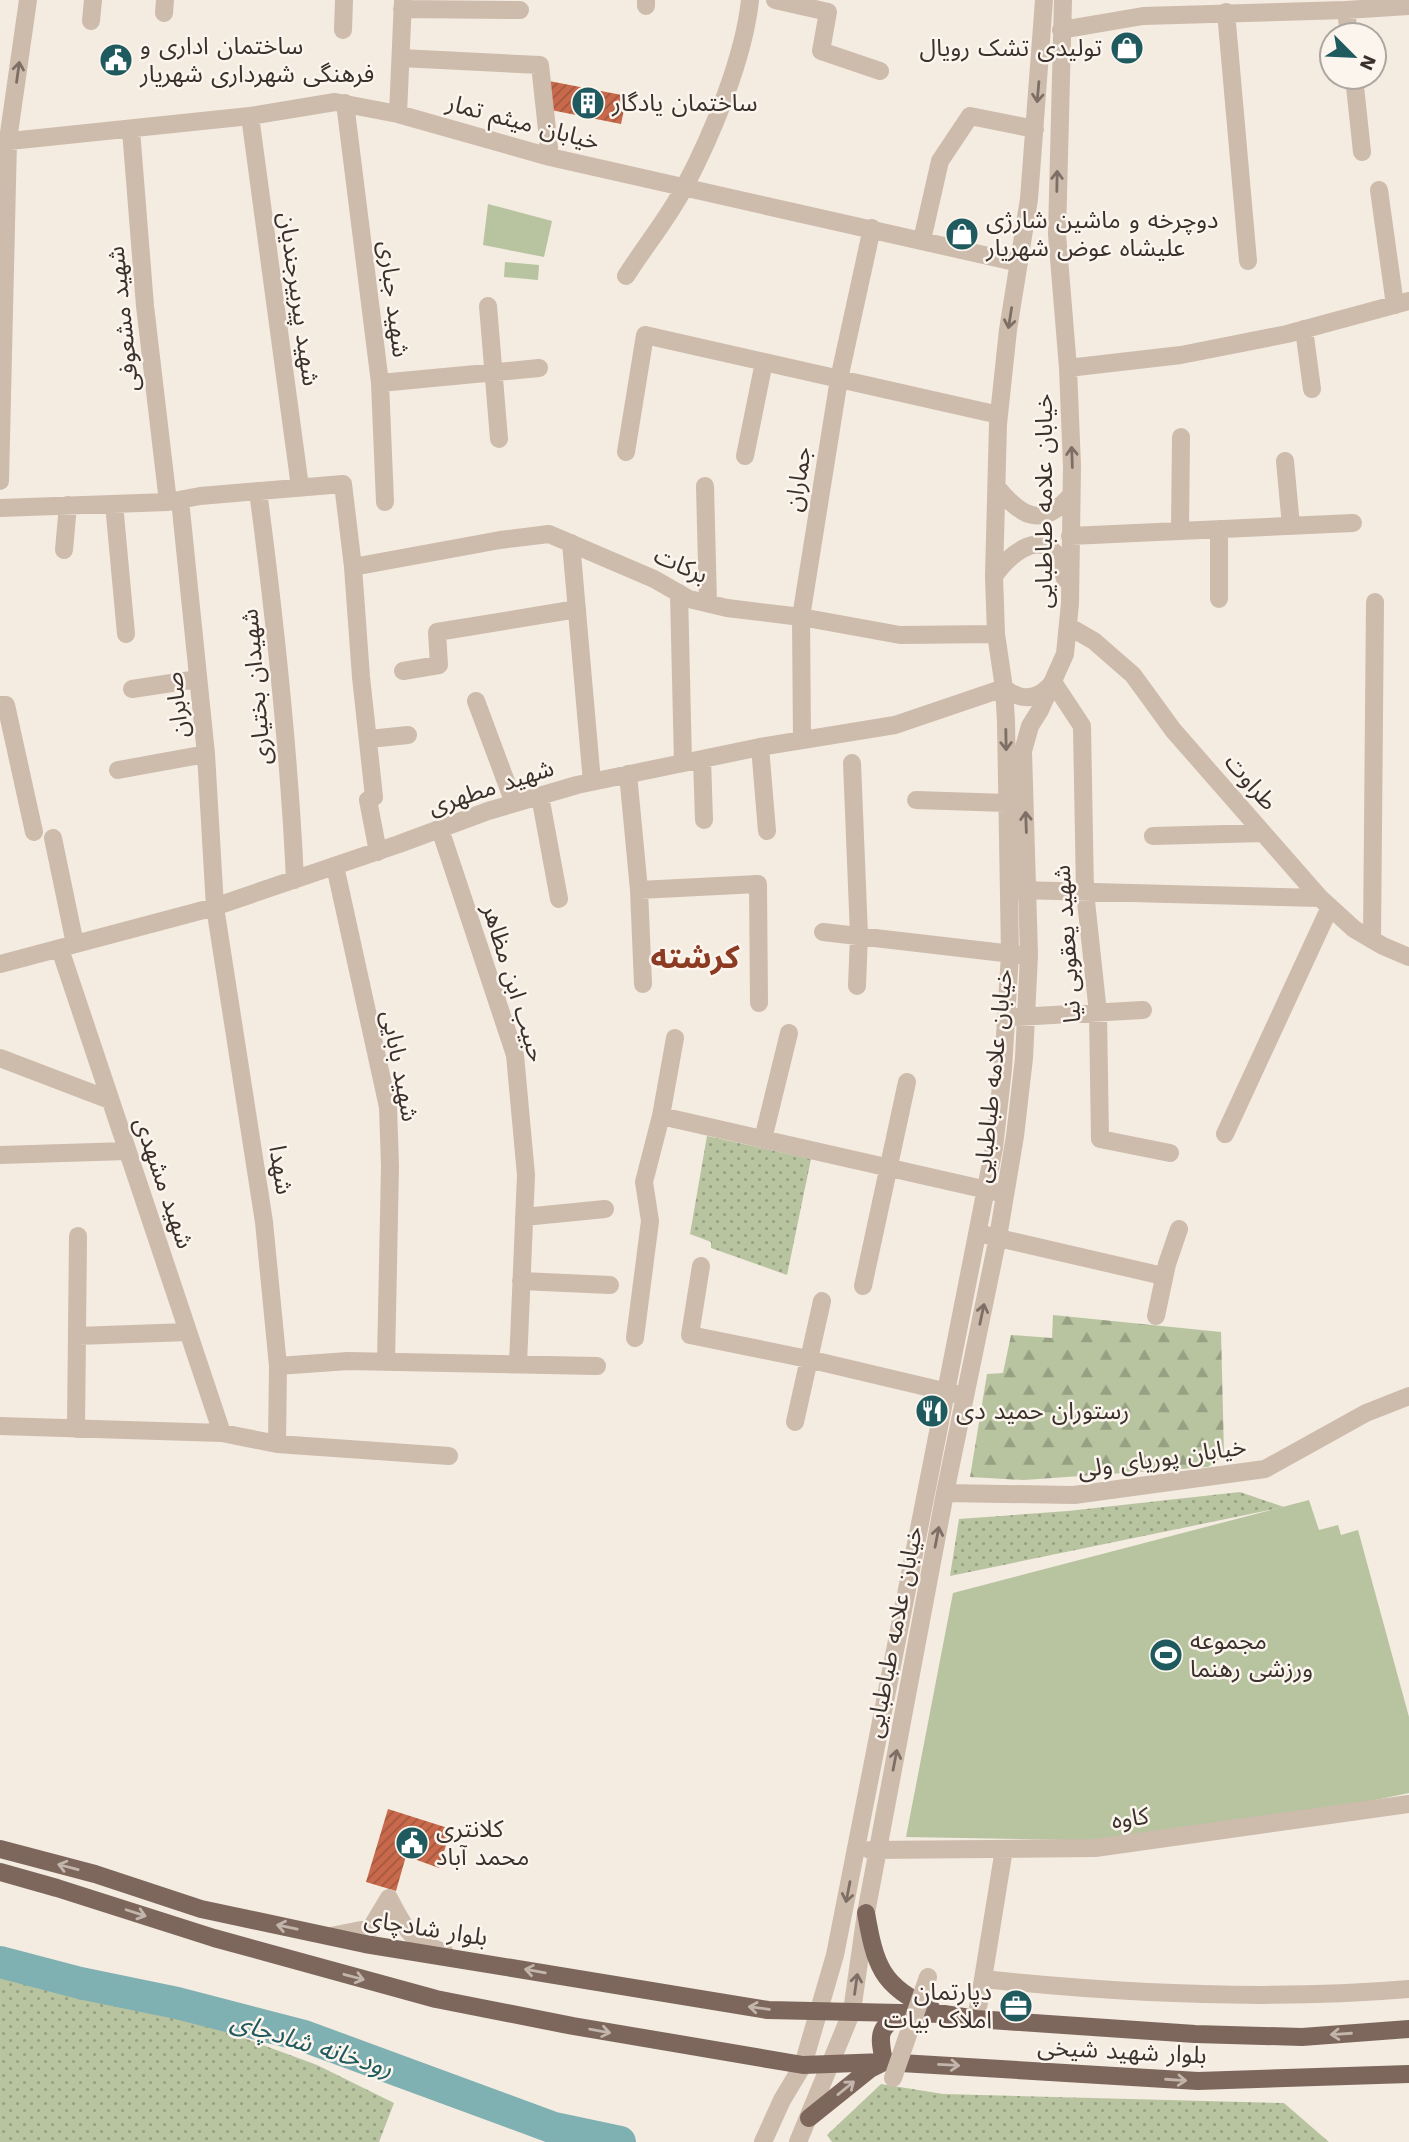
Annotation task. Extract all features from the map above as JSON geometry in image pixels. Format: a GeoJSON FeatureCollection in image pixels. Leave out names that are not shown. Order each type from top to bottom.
{"type":"FeatureCollection","features":[{"type":"Feature","properties":{"kind":"main road","name":"بلوار شادچای"},"geometry":{"type":"LineString","coordinates":[[0,1849],[95,1874],[201,1909],[365,1944],[768,2010],[852,2011]]}},
{"type":"Feature","properties":{"kind":"main road"},"geometry":{"type":"LineString","coordinates":[[0,1872],[214,1938],[436,1999],[573,2026],[803,2065],[832,2063]]}},
{"type":"Feature","properties":{"kind":"main road"},"geometry":{"type":"LineString","coordinates":[[866,1913],[873,1952],[882,1971],[896,1989],[944,2014]]}},
{"type":"Feature","properties":{"kind":"main road","name":"بلوار شهید شیخی"},"geometry":{"type":"LineString","coordinates":[[852,2011],[944,2014],[976,2019],[1195,2034],[1302,2037],[1409,2029]]}},
{"type":"Feature","properties":{"kind":"main road"},"geometry":{"type":"LineString","coordinates":[[810,2118],[870,2069],[884,2062],[879,2038],[885,2024],[900,2014]]}},
{"type":"Feature","properties":{"kind":"main road","name":"بلوار شهید شیخی"},"geometry":{"type":"LineString","coordinates":[[832,2063],[884,2062],[1198,2081],[1409,2074]]}},
{"type":"Feature","properties":{"kind":"street"},"geometry":{"type":"LineString","coordinates":[[0,481],[4,141],[28,0]]}},
{"type":"Feature","properties":{"kind":"street"},"geometry":{"type":"LineString","coordinates":[[91,21],[93,0]]}},
{"type":"Feature","properties":{"kind":"street"},"geometry":{"type":"LineString","coordinates":[[343,30],[344,0]]}},
{"type":"Feature","properties":{"kind":"street"},"geometry":{"type":"LineString","coordinates":[[625,275],[685,187],[734,71],[748,19],[750,0]]}},
{"type":"Feature","properties":{"kind":"street"},"geometry":{"type":"LineString","coordinates":[[775,0],[828,12],[821,51],[880,71]]}},
{"type":"Feature","properties":{"kind":"street","name":"خیابان علامه طباطبایی"},"geometry":{"type":"LineString","coordinates":[[763,2142],[782,2100],[803,2065],[835,1955],[922,1521],[945,1392],[979,1234],[1000,1095],[1010,954],[1004,688],[996,634],[994,576],[999,415],[1008,330],[1029,199],[1044,0]]}},
{"type":"Feature","properties":{"kind":"street","name":"خیابان علامه طباطبایی"},"geometry":{"type":"LineString","coordinates":[[798,2142],[852,2011],[866,1913],[945,1493],[998,1237],[1015,1136],[1027,1017],[1029,955],[1023,751],[1030,726],[1041,710],[1065,654],[1070,592],[1068,368],[1057,234],[1063,0]]}},
{"type":"Feature","properties":{"kind":"street"},"geometry":{"type":"LineString","coordinates":[[398,114],[402,4],[520,10]]}},
{"type":"Feature","properties":{"kind":"street"},"geometry":{"type":"LineString","coordinates":[[1061,30],[1143,16],[1409,6]]}},
{"type":"Feature","properties":{"kind":"street"},"geometry":{"type":"LineString","coordinates":[[1346,10],[1347,21]]}},
{"type":"Feature","properties":{"kind":"street"},"geometry":{"type":"LineString","coordinates":[[1226,12],[1248,261]]}},
{"type":"Feature","properties":{"kind":"street"},"geometry":{"type":"LineString","coordinates":[[401,58],[541,65],[550,157]]}},
{"type":"Feature","properties":{"kind":"street"},"geometry":{"type":"LineString","coordinates":[[1355,91],[1362,152]]}},
{"type":"Feature","properties":{"kind":"street","name":"خیابان میثم تمار"},"geometry":{"type":"LineString","coordinates":[[4,141],[131,130],[250,116],[335,102],[345,103],[398,114],[550,157],[1019,263]]}},
{"type":"Feature","properties":{"kind":"street","name":"شهید جباری"},"geometry":{"type":"LineString","coordinates":[[345,103],[380,383],[385,502]]}},
{"type":"Feature","properties":{"kind":"street","name":"شهید پیربیرجندیان"},"geometry":{"type":"LineString","coordinates":[[250,116],[300,487]]}},
{"type":"Feature","properties":{"kind":"street"},"geometry":{"type":"LineString","coordinates":[[922,240],[940,160],[970,116],[1035,129]]}},
{"type":"Feature","properties":{"kind":"street","name":"شهید مشعوفی"},"geometry":{"type":"LineString","coordinates":[[131,130],[145,306],[174,501]]}},
{"type":"Feature","properties":{"kind":"street"},"geometry":{"type":"LineString","coordinates":[[1068,368],[1181,355],[1304,329],[1402,303],[1379,190]]}},
{"type":"Feature","properties":{"kind":"street","name":"جماران"},"geometry":{"type":"LineString","coordinates":[[802,740],[801,617],[839,379],[872,229]]}},
{"type":"Feature","properties":{"kind":"street"},"geometry":{"type":"LineString","coordinates":[[488,306],[499,439]]}},
{"type":"Feature","properties":{"kind":"street"},"geometry":{"type":"LineString","coordinates":[[1304,329],[1312,389]]}},
{"type":"Feature","properties":{"kind":"street"},"geometry":{"type":"LineString","coordinates":[[626,452],[645,335],[999,415]]}},
{"type":"Feature","properties":{"kind":"street"},"geometry":{"type":"LineString","coordinates":[[745,456],[764,362]]}},
{"type":"Feature","properties":{"kind":"street"},"geometry":{"type":"LineString","coordinates":[[380,383],[539,368]]}},
{"type":"Feature","properties":{"kind":"street"},"geometry":{"type":"LineString","coordinates":[[1180,531],[1181,437]]}},
{"type":"Feature","properties":{"kind":"street"},"geometry":{"type":"LineString","coordinates":[[1285,461],[1291,526]]}},
{"type":"Feature","properties":{"kind":"street"},"geometry":{"type":"LineString","coordinates":[[0,508],[174,501],[344,484],[374,797],[368,800],[378,852]]}},
{"type":"Feature","properties":{"kind":"street"},"geometry":{"type":"LineString","coordinates":[[705,486],[708,603]]}},
{"type":"Feature","properties":{"kind":"street"},"geometry":{"type":"LineString","coordinates":[[997,487],[1011,504],[1031,515],[1052,513],[1071,495]]}},
{"type":"Feature","properties":{"kind":"street","name":"شهیدان بختیاری"},"geometry":{"type":"LineString","coordinates":[[258,491],[275,620],[295,880]]}},
{"type":"Feature","properties":{"kind":"street","name":"صابران"},"geometry":{"type":"LineString","coordinates":[[174,501],[206,754],[215,906]]}},
{"type":"Feature","properties":{"kind":"street"},"geometry":{"type":"LineString","coordinates":[[114,504],[126,634]]}},
{"type":"Feature","properties":{"kind":"street"},"geometry":{"type":"LineString","coordinates":[[64,550],[68,505]]}},
{"type":"Feature","properties":{"kind":"street"},"geometry":{"type":"LineString","coordinates":[[1070,536],[1353,523]]}},
{"type":"Feature","properties":{"kind":"street"},"geometry":{"type":"LineString","coordinates":[[1219,529],[1219,599]]}},
{"type":"Feature","properties":{"kind":"street","name":"برکات"},"geometry":{"type":"LineString","coordinates":[[354,567],[500,540],[549,534],[654,579],[689,599],[727,608],[801,617],[900,635],[996,634]]}},
{"type":"Feature","properties":{"kind":"street"},"geometry":{"type":"LineString","coordinates":[[571,543],[592,782]]}},
{"type":"Feature","properties":{"kind":"street"},"geometry":{"type":"LineString","coordinates":[[994,576],[1005,562],[1022,548],[1039,545],[1048,547],[1058,558],[1070,592]]}},
{"type":"Feature","properties":{"kind":"street"},"geometry":{"type":"LineString","coordinates":[[679,593],[683,763]]}},
{"type":"Feature","properties":{"kind":"street"},"geometry":{"type":"LineString","coordinates":[[1372,940],[1375,602]]}},
{"type":"Feature","properties":{"kind":"street"},"geometry":{"type":"LineString","coordinates":[[403,671],[439,666],[438,632],[577,609]]}},
{"type":"Feature","properties":{"kind":"street","name":"طراوت"},"geometry":{"type":"LineString","coordinates":[[1068,626],[1094,641],[1133,675],[1173,730],[1325,902],[1354,929],[1409,957]]}},
{"type":"Feature","properties":{"kind":"street"},"geometry":{"type":"LineString","coordinates":[[132,689],[198,679]]}},
{"type":"Feature","properties":{"kind":"street"},"geometry":{"type":"LineString","coordinates":[[1004,688],[1013,695],[1036,697],[1046,691],[1053,682]]}},
{"type":"Feature","properties":{"kind":"street","name":"شهید یعقوبی نیا"},"geometry":{"type":"LineString","coordinates":[[1053,682],[1082,726],[1086,892],[1098,1013],[1100,1139],[1170,1153]]}},
{"type":"Feature","properties":{"kind":"street","name":"شهید مطهری"},"geometry":{"type":"LineString","coordinates":[[0,964],[215,906],[514,803],[592,782],[760,747],[895,725],[1004,688]]}},
{"type":"Feature","properties":{"kind":"street"},"geometry":{"type":"LineString","coordinates":[[476,701],[514,803]]}},
{"type":"Feature","properties":{"kind":"street"},"geometry":{"type":"LineString","coordinates":[[0,705],[6,705],[34,832]]}},
{"type":"Feature","properties":{"kind":"street"},"geometry":{"type":"LineString","coordinates":[[369,738],[408,735]]}},
{"type":"Feature","properties":{"kind":"street"},"geometry":{"type":"LineString","coordinates":[[760,747],[766,831]]}},
{"type":"Feature","properties":{"kind":"street"},"geometry":{"type":"LineString","coordinates":[[118,770],[206,754]]}},
{"type":"Feature","properties":{"kind":"street"},"geometry":{"type":"LineString","coordinates":[[702,759],[704,820]]}},
{"type":"Feature","properties":{"kind":"street"},"geometry":{"type":"LineString","coordinates":[[852,763],[859,935],[857,986]]}},
{"type":"Feature","properties":{"kind":"street"},"geometry":{"type":"LineString","coordinates":[[628,775],[639,890],[643,984]]}},
{"type":"Feature","properties":{"kind":"street"},"geometry":{"type":"LineString","coordinates":[[540,796],[559,899]]}},
{"type":"Feature","properties":{"kind":"street"},"geometry":{"type":"LineString","coordinates":[[916,800],[1007,803]]}},
{"type":"Feature","properties":{"kind":"street","name":"حبیب ابن مظاهر"},"geometry":{"type":"LineString","coordinates":[[440,829],[515,1055],[526,1175],[518,1364]]}},
{"type":"Feature","properties":{"kind":"street"},"geometry":{"type":"LineString","coordinates":[[1153,836],[1264,833]]}},
{"type":"Feature","properties":{"kind":"street","name":"شهید مشهدی"},"geometry":{"type":"LineString","coordinates":[[52,838],[67,947],[110,1100],[222,1433]]}},
{"type":"Feature","properties":{"kind":"street","name":"شهید بابایی"},"geometry":{"type":"LineString","coordinates":[[335,866],[388,1107],[390,1166],[386,1362]]}},
{"type":"Feature","properties":{"kind":"street"},"geometry":{"type":"LineString","coordinates":[[639,890],[758,884],[759,1003]]}},
{"type":"Feature","properties":{"kind":"street"},"geometry":{"type":"LineString","coordinates":[[1009,889],[1325,902],[1225,1134]]}},
{"type":"Feature","properties":{"kind":"street","name":"شهدا"},"geometry":{"type":"LineString","coordinates":[[215,906],[264,1222],[278,1366],[277,1444]]}},
{"type":"Feature","properties":{"kind":"street"},"geometry":{"type":"LineString","coordinates":[[823,932],[1029,955]]}},
{"type":"Feature","properties":{"kind":"street"},"geometry":{"type":"LineString","coordinates":[[1007,1016],[1143,1010]]}},
{"type":"Feature","properties":{"kind":"street"},"geometry":{"type":"LineString","coordinates":[[763,1139],[789,1033]]}},
{"type":"Feature","properties":{"kind":"street"},"geometry":{"type":"LineString","coordinates":[[635,1338],[650,1221],[644,1182],[661,1116],[675,1038]]}},
{"type":"Feature","properties":{"kind":"street"},"geometry":{"type":"LineString","coordinates":[[0,1058],[110,1100]]}},
{"type":"Feature","properties":{"kind":"street"},"geometry":{"type":"LineString","coordinates":[[863,1286],[907,1082]]}},
{"type":"Feature","properties":{"kind":"street"},"geometry":{"type":"LineString","coordinates":[[661,1116],[1006,1195]]}},
{"type":"Feature","properties":{"kind":"street"},"geometry":{"type":"LineString","coordinates":[[0,1155],[127,1151]]}},
{"type":"Feature","properties":{"kind":"street"},"geometry":{"type":"LineString","coordinates":[[524,1217],[605,1209]]}},
{"type":"Feature","properties":{"kind":"street"},"geometry":{"type":"LineString","coordinates":[[1156,1316],[1163,1276],[1179,1229]]}},
{"type":"Feature","properties":{"kind":"street"},"geometry":{"type":"LineString","coordinates":[[979,1234],[1163,1276]]}},
{"type":"Feature","properties":{"kind":"street"},"geometry":{"type":"LineString","coordinates":[[76,1429],[78,1236]]}},
{"type":"Feature","properties":{"kind":"street"},"geometry":{"type":"LineString","coordinates":[[701,1266],[690,1335],[808,1359],[965,1396]]}},
{"type":"Feature","properties":{"kind":"street"},"geometry":{"type":"LineString","coordinates":[[522,1281],[610,1285]]}},
{"type":"Feature","properties":{"kind":"street"},"geometry":{"type":"LineString","coordinates":[[795,1422],[821,1301]]}},
{"type":"Feature","properties":{"kind":"street"},"geometry":{"type":"LineString","coordinates":[[77,1336],[188,1332]]}},
{"type":"Feature","properties":{"kind":"street"},"geometry":{"type":"LineString","coordinates":[[278,1366],[348,1361],[597,1366]]}},
{"type":"Feature","properties":{"kind":"street","name":"خیابان پوریای ولی"},"geometry":{"type":"LineString","coordinates":[[945,1493],[1074,1495],[1265,1469],[1366,1413],[1409,1395]]}},
{"type":"Feature","properties":{"kind":"street"},"geometry":{"type":"LineString","coordinates":[[0,1426],[222,1433],[277,1444],[449,1456]]}},
{"type":"Feature","properties":{"kind":"street","name":"کاوه"},"geometry":{"type":"LineString","coordinates":[[856,1850],[1095,1848],[1409,1804]]}},
{"type":"Feature","properties":{"kind":"street"},"geometry":{"type":"LineString","coordinates":[[976,2019],[1004,1849]]}},
{"type":"Feature","properties":{"kind":"street"},"geometry":{"type":"LineString","coordinates":[[331,1936],[371,1928],[389,1898],[402,1926],[412,1936],[425,1945],[455,1957]]}},
{"type":"Feature","properties":{"kind":"street"},"geometry":{"type":"LineString","coordinates":[[893,2078],[928,1977]]}},
{"type":"Feature","properties":{"kind":"street"},"geometry":{"type":"LineString","coordinates":[[983,1979],[1086,1990],[1194,1996],[1369,1993],[1409,1989]]}},
{"type":"Feature","properties":{"kind":"green space"},"geometry":{"type":"Polygon","coordinates":[[[488,204],[552,221],[544,257],[483,245],[488,204]]]}},
{"type":"Feature","properties":{"kind":"green space"},"geometry":{"type":"Polygon","coordinates":[[[505,262],[539,265],[538,280],[504,277],[505,262]]]}},
{"type":"Feature","properties":{"kind":"green space"},"geometry":{"type":"Polygon","coordinates":[[[707,1136],[811,1159],[787,1275],[711,1248],[711,1242],[690,1234],[707,1136]]]}},
{"type":"Feature","properties":{"kind":"green space"},"geometry":{"type":"Polygon","coordinates":[[[1053,1315],[1221,1332],[1224,1455],[1208,1467],[1024,1480],[970,1477],[987,1374],[1003,1373],[1011,1335],[1052,1338],[1053,1315]]]}},
{"type":"Feature","properties":{"kind":"green space"},"geometry":{"type":"Polygon","coordinates":[[[1240,1492],[1284,1507],[950,1576],[959,1519],[1068,1511],[1240,1492]]]}},
{"type":"Feature","properties":{"kind":"green space","name":"مجموعه ورزشی رهنما"},"geometry":{"type":"Polygon","coordinates":[[[1309,1500],[1319,1530],[1338,1525],[1341,1535],[1358,1530],[1409,1717],[1409,1793],[1172,1842],[906,1837],[953,1593],[1309,1500]]]}},
{"type":"Feature","properties":{"kind":"green space"},"geometry":{"type":"Polygon","coordinates":[[[0,1974],[170,2014],[225,2031],[317,2065],[394,2103],[379,2142],[0,2142],[0,1974]]]}},
{"type":"Feature","properties":{"kind":"green space"},"geometry":{"type":"Polygon","coordinates":[[[881,2084],[943,2094],[1284,2103],[1329,2142],[832,2142],[827,2135],[881,2084]]]}},
{"type":"Feature","properties":{"kind":"building","name":"ساختمان یادگار"},"geometry":{"type":"Polygon","coordinates":[[[549,81],[627,96],[621,124],[551,110],[549,81]]]}},
{"type":"Feature","properties":{"kind":"building","name":"کلانتری محمد آباد"},"geometry":{"type":"Polygon","coordinates":[[[388,1809],[451,1829],[439,1868],[406,1856],[396,1891],[366,1882],[388,1809]]]}},
{"type":"Feature","properties":{"kind":"waterway","name":"رودخانه شادچای"},"geometry":{"type":"LineString","coordinates":[[0,1962],[304,2036],[554,2128],[620,2142]]}},
{"type":"Feature","properties":{"kind":"place","name":"تولیدی تشک رویال"},"geometry":{"type":"Point","coordinates":[1127,48]}},
{"type":"Feature","properties":{"kind":"place","name":"ساختمان اداری و فرهنگی شهرداری شهریار"},"geometry":{"type":"Point","coordinates":[116,60]}},
{"type":"Feature","properties":{"kind":"place","name":"ساختمان یادگار"},"geometry":{"type":"Point","coordinates":[588,103]}},
{"type":"Feature","properties":{"kind":"place","name":"دوچرخه و ماشین شارژی علیشاه عوض شهریار"},"geometry":{"type":"Point","coordinates":[962,234]}},
{"type":"Feature","properties":{"kind":"place","name":"رستوران حمید دی"},"geometry":{"type":"Point","coordinates":[932,1411]}},
{"type":"Feature","properties":{"kind":"place","name":"مجموعه ورزشی رهنما"},"geometry":{"type":"Point","coordinates":[1166,1655]}},
{"type":"Feature","properties":{"kind":"place","name":"کلانتری محمد آباد"},"geometry":{"type":"Point","coordinates":[412,1843]}},
{"type":"Feature","properties":{"kind":"place","name":"دپارتمان املاک بیات"},"geometry":{"type":"Point","coordinates":[1016,2006]}},
{"type":"Feature","properties":{"kind":"district","name":"کرشته"},"geometry":{"type":"Point","coordinates":[695,957]}}]}
